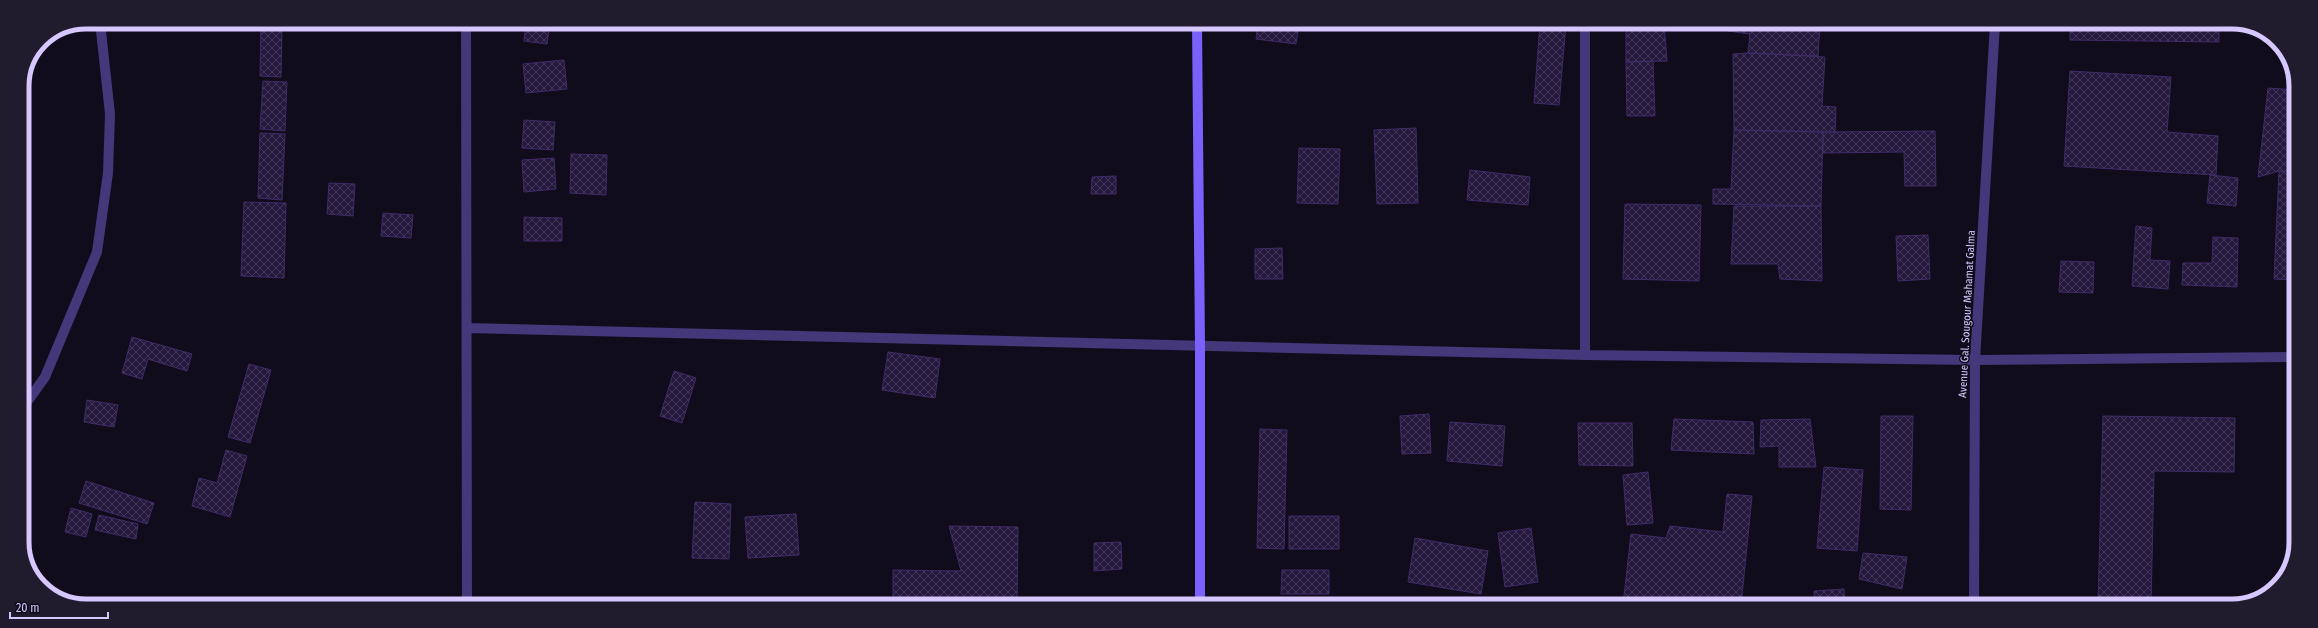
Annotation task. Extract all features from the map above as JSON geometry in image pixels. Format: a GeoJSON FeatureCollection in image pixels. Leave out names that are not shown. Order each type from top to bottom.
{"type":"FeatureCollection","features":[{"type":"Feature","properties":{"kind":"main road"},"geometry":{"type":"LineString","coordinates":[[1197,29],[1200,346],[1200,599]]}},
{"type":"Feature","properties":{"kind":"street"},"geometry":{"type":"LineString","coordinates":[[29,400],[45,378],[97,252],[108,173],[110,114],[101,29]]}},
{"type":"Feature","properties":{"kind":"street"},"geometry":{"type":"LineString","coordinates":[[466,29],[467,599]]}},
{"type":"Feature","properties":{"kind":"street"},"geometry":{"type":"LineString","coordinates":[[1585,29],[1585,355]]}},
{"type":"Feature","properties":{"kind":"street","name":"Avenue Gal. Sougour Mahamat Galma"},"geometry":{"type":"LineString","coordinates":[[1974,599],[1975,360],[1995,29]]}},
{"type":"Feature","properties":{"kind":"street"},"geometry":{"type":"LineString","coordinates":[[467,328],[1585,355],[1975,360],[2289,357]]}},
{"type":"Feature","properties":{"kind":"building"},"geometry":{"type":"Polygon","coordinates":[[[261,29],[282,29],[281,77],[260,76],[261,29]]]}},
{"type":"Feature","properties":{"kind":"building"},"geometry":{"type":"Polygon","coordinates":[[[525,29],[549,29],[547,44],[524,41],[525,29]]]}},
{"type":"Feature","properties":{"kind":"building"},"geometry":{"type":"Polygon","coordinates":[[[1257,29],[1298,29],[1296,44],[1256,39],[1257,29]]]}},
{"type":"Feature","properties":{"kind":"building"},"geometry":{"type":"Polygon","coordinates":[[[1540,29],[1565,29],[1559,105],[1534,103],[1540,29]]]}},
{"type":"Feature","properties":{"kind":"building"},"geometry":{"type":"Polygon","coordinates":[[[1626,29],[1664,29],[1667,61],[1626,62],[1626,29]]]}},
{"type":"Feature","properties":{"kind":"building"},"geometry":{"type":"Polygon","coordinates":[[[1820,29],[1818,56],[1748,53],[1750,34],[1721,30],[1820,29]]]}},
{"type":"Feature","properties":{"kind":"building"},"geometry":{"type":"Polygon","coordinates":[[[2070,29],[2219,29],[2219,42],[2070,40],[2070,29]]]}},
{"type":"Feature","properties":{"kind":"building"},"geometry":{"type":"Polygon","coordinates":[[[1748,53],[1825,57],[1822,106],[1836,107],[1835,132],[1734,130],[1733,54],[1748,53]]]}},
{"type":"Feature","properties":{"kind":"building"},"geometry":{"type":"Polygon","coordinates":[[[564,60],[567,89],[526,93],[523,64],[564,60]]]}},
{"type":"Feature","properties":{"kind":"building"},"geometry":{"type":"Polygon","coordinates":[[[1653,61],[1655,116],[1627,116],[1626,62],[1653,61]]]}},
{"type":"Feature","properties":{"kind":"building"},"geometry":{"type":"Polygon","coordinates":[[[2070,71],[2171,77],[2167,132],[2218,136],[2216,175],[2064,166],[2070,71]]]}},
{"type":"Feature","properties":{"kind":"building"},"geometry":{"type":"Polygon","coordinates":[[[263,81],[287,82],[285,131],[260,129],[263,81]]]}},
{"type":"Feature","properties":{"kind":"building"},"geometry":{"type":"Polygon","coordinates":[[[2268,88],[2289,90],[2289,172],[2279,171],[2258,177],[2268,88]]]}},
{"type":"Feature","properties":{"kind":"building"},"geometry":{"type":"Polygon","coordinates":[[[524,120],[555,122],[553,150],[522,148],[524,120]]]}},
{"type":"Feature","properties":{"kind":"building"},"geometry":{"type":"Polygon","coordinates":[[[1416,128],[1418,203],[1377,204],[1374,130],[1416,128]]]}},
{"type":"Feature","properties":{"kind":"building"},"geometry":{"type":"Polygon","coordinates":[[[1734,130],[1823,132],[1821,206],[1713,204],[1713,189],[1731,189],[1734,130]]]}},
{"type":"Feature","properties":{"kind":"building"},"geometry":{"type":"Polygon","coordinates":[[[1935,131],[1936,186],[1905,186],[1904,152],[1823,153],[1823,132],[1935,131]]]}},
{"type":"Feature","properties":{"kind":"building"},"geometry":{"type":"Polygon","coordinates":[[[260,133],[285,134],[282,200],[258,198],[260,133]]]}},
{"type":"Feature","properties":{"kind":"building"},"geometry":{"type":"Polygon","coordinates":[[[1299,148],[1340,149],[1338,204],[1297,203],[1299,148]]]}},
{"type":"Feature","properties":{"kind":"building"},"geometry":{"type":"Polygon","coordinates":[[[571,154],[607,155],[606,195],[570,193],[571,154]]]}},
{"type":"Feature","properties":{"kind":"building"},"geometry":{"type":"Polygon","coordinates":[[[554,158],[556,189],[524,192],[522,160],[554,158]]]}},
{"type":"Feature","properties":{"kind":"building"},"geometry":{"type":"Polygon","coordinates":[[[1470,170],[1530,177],[1528,205],[1467,200],[1470,170]]]}},
{"type":"Feature","properties":{"kind":"building"},"geometry":{"type":"Polygon","coordinates":[[[2279,171],[2289,172],[2289,280],[2274,279],[2279,171]]]}},
{"type":"Feature","properties":{"kind":"building"},"geometry":{"type":"Polygon","coordinates":[[[2210,175],[2238,178],[2236,206],[2207,203],[2210,175]]]}},
{"type":"Feature","properties":{"kind":"building"},"geometry":{"type":"Polygon","coordinates":[[[1116,176],[1116,194],[1091,194],[1092,177],[1116,176]]]}},
{"type":"Feature","properties":{"kind":"building"},"geometry":{"type":"Polygon","coordinates":[[[329,183],[355,184],[353,216],[327,214],[329,183]]]}},
{"type":"Feature","properties":{"kind":"building"},"geometry":{"type":"Polygon","coordinates":[[[244,202],[286,203],[284,278],[241,276],[244,202]]]}},
{"type":"Feature","properties":{"kind":"building"},"geometry":{"type":"Polygon","coordinates":[[[1625,204],[1701,205],[1699,281],[1623,279],[1625,204]]]}},
{"type":"Feature","properties":{"kind":"building"},"geometry":{"type":"Polygon","coordinates":[[[1734,206],[1821,206],[1822,281],[1780,279],[1778,264],[1731,264],[1734,206]]]}},
{"type":"Feature","properties":{"kind":"building"},"geometry":{"type":"Polygon","coordinates":[[[383,213],[413,215],[411,238],[381,236],[383,213]]]}},
{"type":"Feature","properties":{"kind":"building"},"geometry":{"type":"Polygon","coordinates":[[[524,217],[562,218],[562,241],[524,241],[524,217]]]}},
{"type":"Feature","properties":{"kind":"building"},"geometry":{"type":"Polygon","coordinates":[[[2136,226],[2152,228],[2150,260],[2170,261],[2168,289],[2132,286],[2136,226]]]}},
{"type":"Feature","properties":{"kind":"building"},"geometry":{"type":"Polygon","coordinates":[[[1928,235],[1930,279],[1898,281],[1896,236],[1928,235]]]}},
{"type":"Feature","properties":{"kind":"building"},"geometry":{"type":"Polygon","coordinates":[[[2213,237],[2238,238],[2237,287],[2182,285],[2183,263],[2212,263],[2213,237]]]}},
{"type":"Feature","properties":{"kind":"building"},"geometry":{"type":"Polygon","coordinates":[[[1282,248],[1283,279],[1255,279],[1255,249],[1282,248]]]}},
{"type":"Feature","properties":{"kind":"building"},"geometry":{"type":"Polygon","coordinates":[[[2061,261],[2094,262],[2093,293],[2059,292],[2061,261]]]}},
{"type":"Feature","properties":{"kind":"building"},"geometry":{"type":"Polygon","coordinates":[[[132,337],[192,354],[187,371],[148,359],[142,379],[122,373],[132,337]]]}},
{"type":"Feature","properties":{"kind":"building"},"geometry":{"type":"Polygon","coordinates":[[[888,352],[940,359],[935,398],[882,390],[888,352]]]}},
{"type":"Feature","properties":{"kind":"building"},"geometry":{"type":"Polygon","coordinates":[[[249,364],[271,370],[250,443],[228,437],[249,364]]]}},
{"type":"Feature","properties":{"kind":"building"},"geometry":{"type":"Polygon","coordinates":[[[674,371],[696,378],[682,423],[660,416],[674,371]]]}},
{"type":"Feature","properties":{"kind":"building"},"geometry":{"type":"Polygon","coordinates":[[[87,400],[118,405],[114,427],[84,422],[87,400]]]}},
{"type":"Feature","properties":{"kind":"building"},"geometry":{"type":"Polygon","coordinates":[[[1429,414],[1431,453],[1402,454],[1400,416],[1429,414]]]}},
{"type":"Feature","properties":{"kind":"building"},"geometry":{"type":"Polygon","coordinates":[[[1881,416],[1913,416],[1911,510],[1880,509],[1881,416]]]}},
{"type":"Feature","properties":{"kind":"building"},"geometry":{"type":"Polygon","coordinates":[[[2103,416],[2235,418],[2234,472],[2154,471],[2151,599],[2098,599],[2103,416]]]}},
{"type":"Feature","properties":{"kind":"building"},"geometry":{"type":"Polygon","coordinates":[[[1674,419],[1753,422],[1754,454],[1671,450],[1674,419]]]}},
{"type":"Feature","properties":{"kind":"building"},"geometry":{"type":"Polygon","coordinates":[[[1810,419],[1816,467],[1779,467],[1779,446],[1760,447],[1761,420],[1810,419]]]}},
{"type":"Feature","properties":{"kind":"building"},"geometry":{"type":"Polygon","coordinates":[[[1450,422],[1505,426],[1502,466],[1447,461],[1450,422]]]}},
{"type":"Feature","properties":{"kind":"building"},"geometry":{"type":"Polygon","coordinates":[[[1578,423],[1632,423],[1633,466],[1579,465],[1578,423]]]}},
{"type":"Feature","properties":{"kind":"building"},"geometry":{"type":"Polygon","coordinates":[[[1260,429],[1287,430],[1284,549],[1257,548],[1260,429]]]}},
{"type":"Feature","properties":{"kind":"building"},"geometry":{"type":"Polygon","coordinates":[[[226,450],[247,456],[230,517],[192,506],[199,478],[217,483],[226,450]]]}},
{"type":"Feature","properties":{"kind":"building"},"geometry":{"type":"Polygon","coordinates":[[[1824,467],[1863,470],[1857,551],[1817,548],[1824,467]]]}},
{"type":"Feature","properties":{"kind":"building"},"geometry":{"type":"Polygon","coordinates":[[[1648,472],[1653,523],[1627,525],[1623,475],[1648,472]]]}},
{"type":"Feature","properties":{"kind":"building"},"geometry":{"type":"Polygon","coordinates":[[[86,481],[154,503],[147,524],[79,503],[86,481]]]}},
{"type":"Feature","properties":{"kind":"building"},"geometry":{"type":"Polygon","coordinates":[[[1727,494],[1752,496],[1742,599],[1624,599],[1631,534],[1666,538],[1670,526],[1723,532],[1727,494]]]}},
{"type":"Feature","properties":{"kind":"building"},"geometry":{"type":"Polygon","coordinates":[[[695,502],[731,504],[729,559],[692,558],[695,502]]]}},
{"type":"Feature","properties":{"kind":"building"},"geometry":{"type":"Polygon","coordinates":[[[71,508],[92,514],[86,537],[65,532],[71,508]]]}},
{"type":"Feature","properties":{"kind":"building"},"geometry":{"type":"Polygon","coordinates":[[[796,514],[799,555],[748,558],[745,517],[796,514]]]}},
{"type":"Feature","properties":{"kind":"building"},"geometry":{"type":"Polygon","coordinates":[[[99,515],[138,524],[136,539],[95,530],[99,515]]]}},
{"type":"Feature","properties":{"kind":"building"},"geometry":{"type":"Polygon","coordinates":[[[1289,516],[1339,516],[1339,549],[1289,549],[1289,516]]]}},
{"type":"Feature","properties":{"kind":"building"},"geometry":{"type":"Polygon","coordinates":[[[949,526],[1018,527],[1017,599],[893,599],[893,570],[961,571],[949,526]]]}},
{"type":"Feature","properties":{"kind":"building"},"geometry":{"type":"Polygon","coordinates":[[[1531,528],[1538,582],[1505,587],[1498,533],[1531,528]]]}},
{"type":"Feature","properties":{"kind":"building"},"geometry":{"type":"Polygon","coordinates":[[[1415,538],[1488,551],[1481,594],[1408,582],[1415,538]]]}},
{"type":"Feature","properties":{"kind":"building"},"geometry":{"type":"Polygon","coordinates":[[[1121,542],[1122,569],[1094,571],[1094,543],[1121,542]]]}},
{"type":"Feature","properties":{"kind":"building"},"geometry":{"type":"Polygon","coordinates":[[[1863,553],[1907,557],[1902,589],[1859,579],[1863,553]]]}},
{"type":"Feature","properties":{"kind":"building"},"geometry":{"type":"Polygon","coordinates":[[[1282,570],[1329,570],[1329,594],[1281,594],[1282,570]]]}},
{"type":"Feature","properties":{"kind":"building"},"geometry":{"type":"Polygon","coordinates":[[[1844,589],[1845,599],[1815,599],[1814,591],[1844,589]]]}},
{"type":"Feature","properties":{"kind":"building"},"geometry":{"type":"Polygon","coordinates":[[[1624,598],[1624,599],[1598,599],[1624,598]]]}}]}
